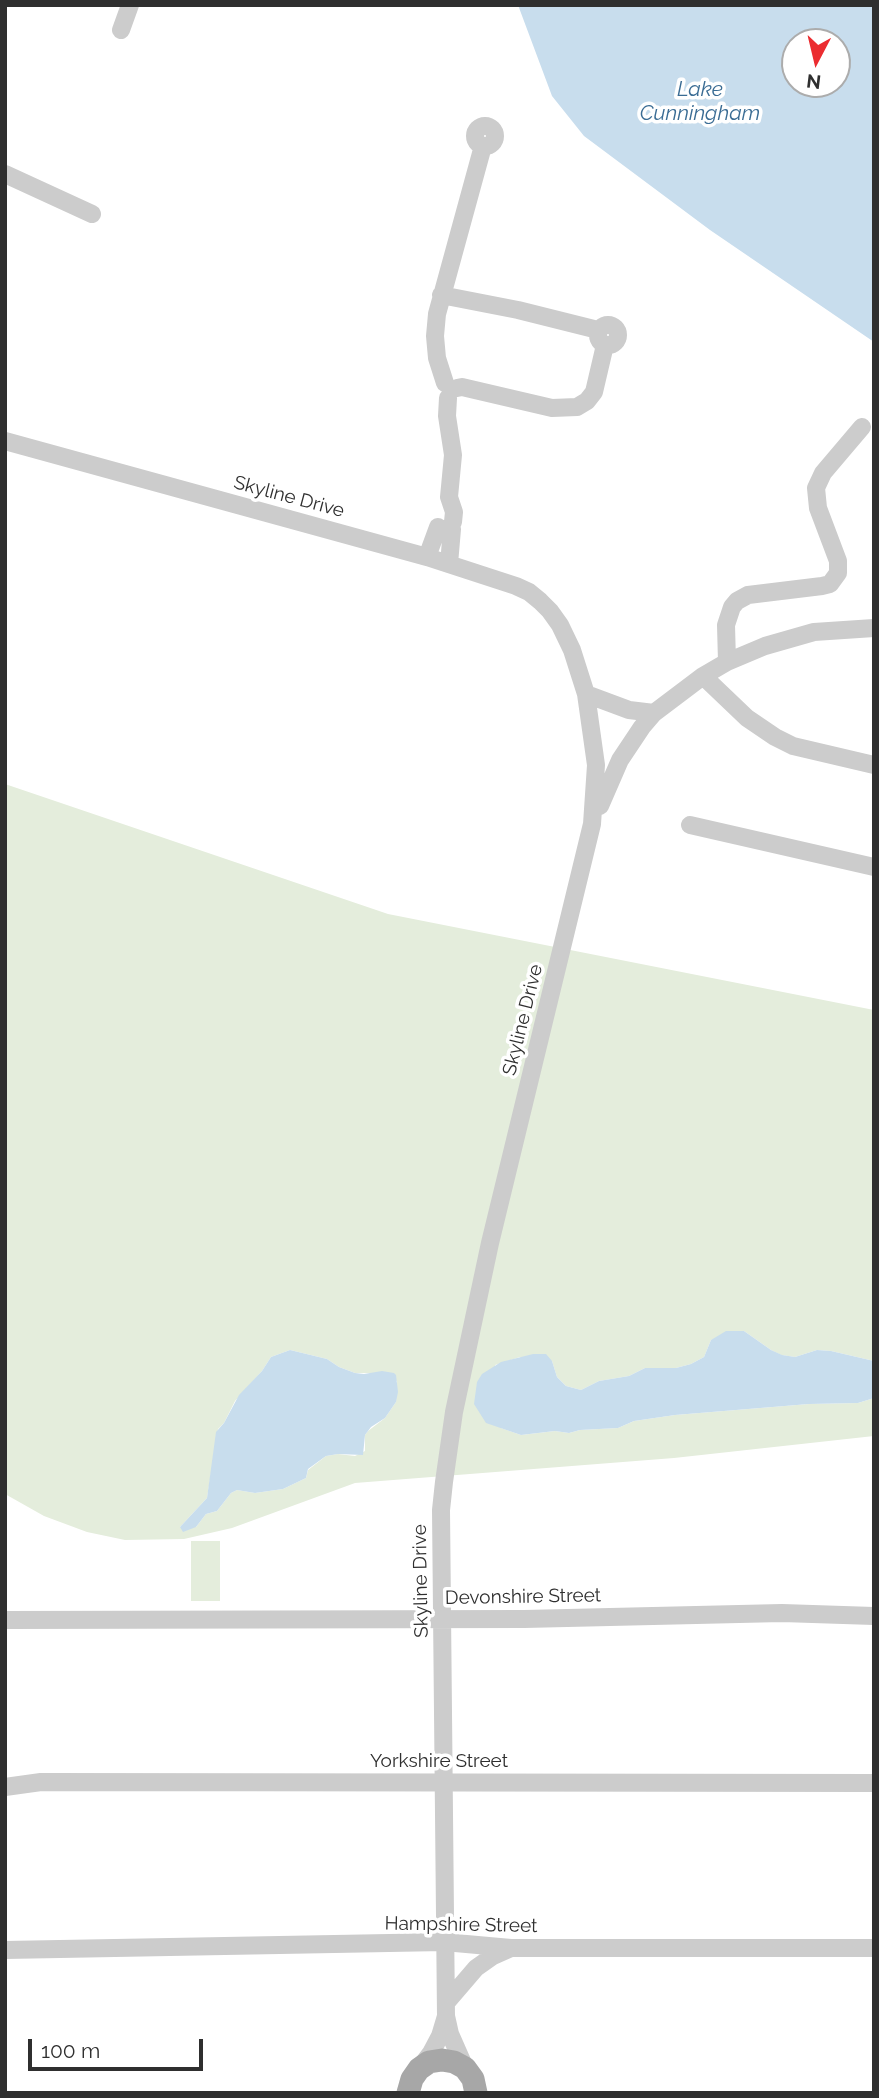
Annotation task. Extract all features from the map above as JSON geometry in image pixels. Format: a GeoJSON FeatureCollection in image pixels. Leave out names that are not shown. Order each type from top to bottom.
{"type":"FeatureCollection","features":[{"type":"Feature","properties":{"kind":"main road"},"geometry":{"type":"LineString","coordinates":[[409,2083],[429,2062],[442,2060],[454,2062],[475,2083]]}},
{"type":"Feature","properties":{"kind":"street"},"geometry":{"type":"LineString","coordinates":[[121,30],[130,5]]}},
{"type":"Feature","properties":{"kind":"street"},"geometry":{"type":"LineString","coordinates":[[427,557],[454,512],[450,497],[453,455],[447,416],[450,390],[437,358],[435,336],[442,295],[483,146]]}},
{"type":"Feature","properties":{"kind":"street"},"geometry":{"type":"LineString","coordinates":[[5,174],[92,214]]}},
{"type":"Feature","properties":{"kind":"street"},"geometry":{"type":"LineString","coordinates":[[442,295],[518,310],[602,337],[594,392],[587,401],[577,407],[552,408],[462,387],[450,390]]}},
{"type":"Feature","properties":{"kind":"street"},"geometry":{"type":"LineString","coordinates":[[727,662],[726,625],[737,601],[748,595],[830,584],[838,573],[838,561],[818,508],[817,488],[823,473],[862,427]]}},
{"type":"Feature","properties":{"kind":"street","name":"Skyline Drive"},"geometry":{"type":"LineString","coordinates":[[5,441],[427,557],[516,586],[529,592],[550,611],[567,638],[586,694],[596,765],[592,824],[494,1229],[454,1412],[441,1510],[446,2010],[450,2035],[475,2083]]}},
{"type":"Feature","properties":{"kind":"street"},"geometry":{"type":"LineString","coordinates":[[446,525],[449,564]]}},
{"type":"Feature","properties":{"kind":"street"},"geometry":{"type":"LineString","coordinates":[[592,824],[625,751],[654,713],[703,676],[727,662],[765,646],[814,632],[874,628]]}},
{"type":"Feature","properties":{"kind":"street"},"geometry":{"type":"LineString","coordinates":[[703,676],[747,718],[775,737],[793,746],[874,765]]}},
{"type":"Feature","properties":{"kind":"street"},"geometry":{"type":"LineString","coordinates":[[586,694],[629,710],[654,713]]}},
{"type":"Feature","properties":{"kind":"street"},"geometry":{"type":"LineString","coordinates":[[690,825],[874,867]]}},
{"type":"Feature","properties":{"kind":"street","name":"Devonshire Street"},"geometry":{"type":"LineString","coordinates":[[5,1620],[443,1619],[782,1613],[874,1616]]}},
{"type":"Feature","properties":{"kind":"street","name":"Yorkshire Street"},"geometry":{"type":"LineString","coordinates":[[5,1787],[41,1782],[874,1783]]}},
{"type":"Feature","properties":{"kind":"street","name":"Hampshire Street"},"geometry":{"type":"LineString","coordinates":[[5,1950],[444,1942],[511,1948],[874,1948]]}},
{"type":"Feature","properties":{"kind":"street"},"geometry":{"type":"LineString","coordinates":[[446,2010],[476,1968],[511,1948]]}},
{"type":"Feature","properties":{"kind":"street","name":"Skyline Drive"},"geometry":{"type":"LineString","coordinates":[[409,2083],[440,2036],[446,2010]]}},
{"type":"Feature","properties":{"kind":"green space"},"geometry":{"type":"Polygon","coordinates":[[[5,784],[388,914],[874,1010],[874,1361],[817,1350],[795,1357],[781,1355],[744,1331],[711,1340],[704,1357],[691,1364],[676,1368],[645,1368],[629,1376],[599,1381],[581,1390],[566,1386],[557,1377],[552,1361],[520,1357],[495,1365],[501,1428],[521,1435],[618,1428],[634,1421],[675,1415],[809,1404],[858,1403],[874,1398],[874,1436],[674,1458],[355,1483],[232,1528],[184,1539],[125,1540],[87,1532],[44,1516],[5,1494],[5,784]],[[290,1350],[271,1357],[235,1401],[218,1429],[207,1498],[180,1527],[196,1527],[206,1514],[217,1511],[231,1493],[237,1490],[255,1493],[283,1489],[306,1478],[308,1470],[326,1456],[355,1456],[365,1451],[365,1435],[385,1418],[396,1402],[397,1381],[373,1373],[355,1373],[327,1359],[290,1350]]]}},
{"type":"Feature","properties":{"kind":"green space"},"geometry":{"type":"Polygon","coordinates":[[[191,1541],[220,1541],[220,1601],[191,1601],[191,1541]]]}},
{"type":"Feature","properties":{"kind":"water","name":"Lake Cunningham"},"geometry":{"type":"Polygon","coordinates":[[[518,5],[874,5],[874,342],[710,230],[584,136],[552,96],[518,5]]]}},
{"type":"Feature","properties":{"kind":"water"},"geometry":{"type":"Polygon","coordinates":[[[726,1331],[744,1331],[782,1355],[795,1357],[817,1350],[874,1361],[874,1398],[858,1403],[809,1404],[675,1415],[634,1421],[618,1428],[521,1435],[486,1423],[474,1404],[477,1382],[482,1374],[501,1362],[533,1354],[546,1354],[552,1361],[557,1377],[566,1386],[581,1390],[599,1381],[629,1376],[645,1368],[676,1368],[691,1364],[704,1357],[711,1340],[726,1331]]]}},
{"type":"Feature","properties":{"kind":"water"},"geometry":{"type":"Polygon","coordinates":[[[290,1350],[327,1359],[355,1373],[394,1373],[398,1392],[396,1402],[385,1418],[371,1427],[365,1435],[363,1455],[326,1456],[308,1469],[306,1478],[283,1489],[255,1493],[237,1490],[231,1493],[217,1511],[206,1514],[196,1527],[183,1532],[180,1527],[207,1498],[216,1432],[239,1395],[262,1371],[271,1357],[290,1350]]]}}]}
